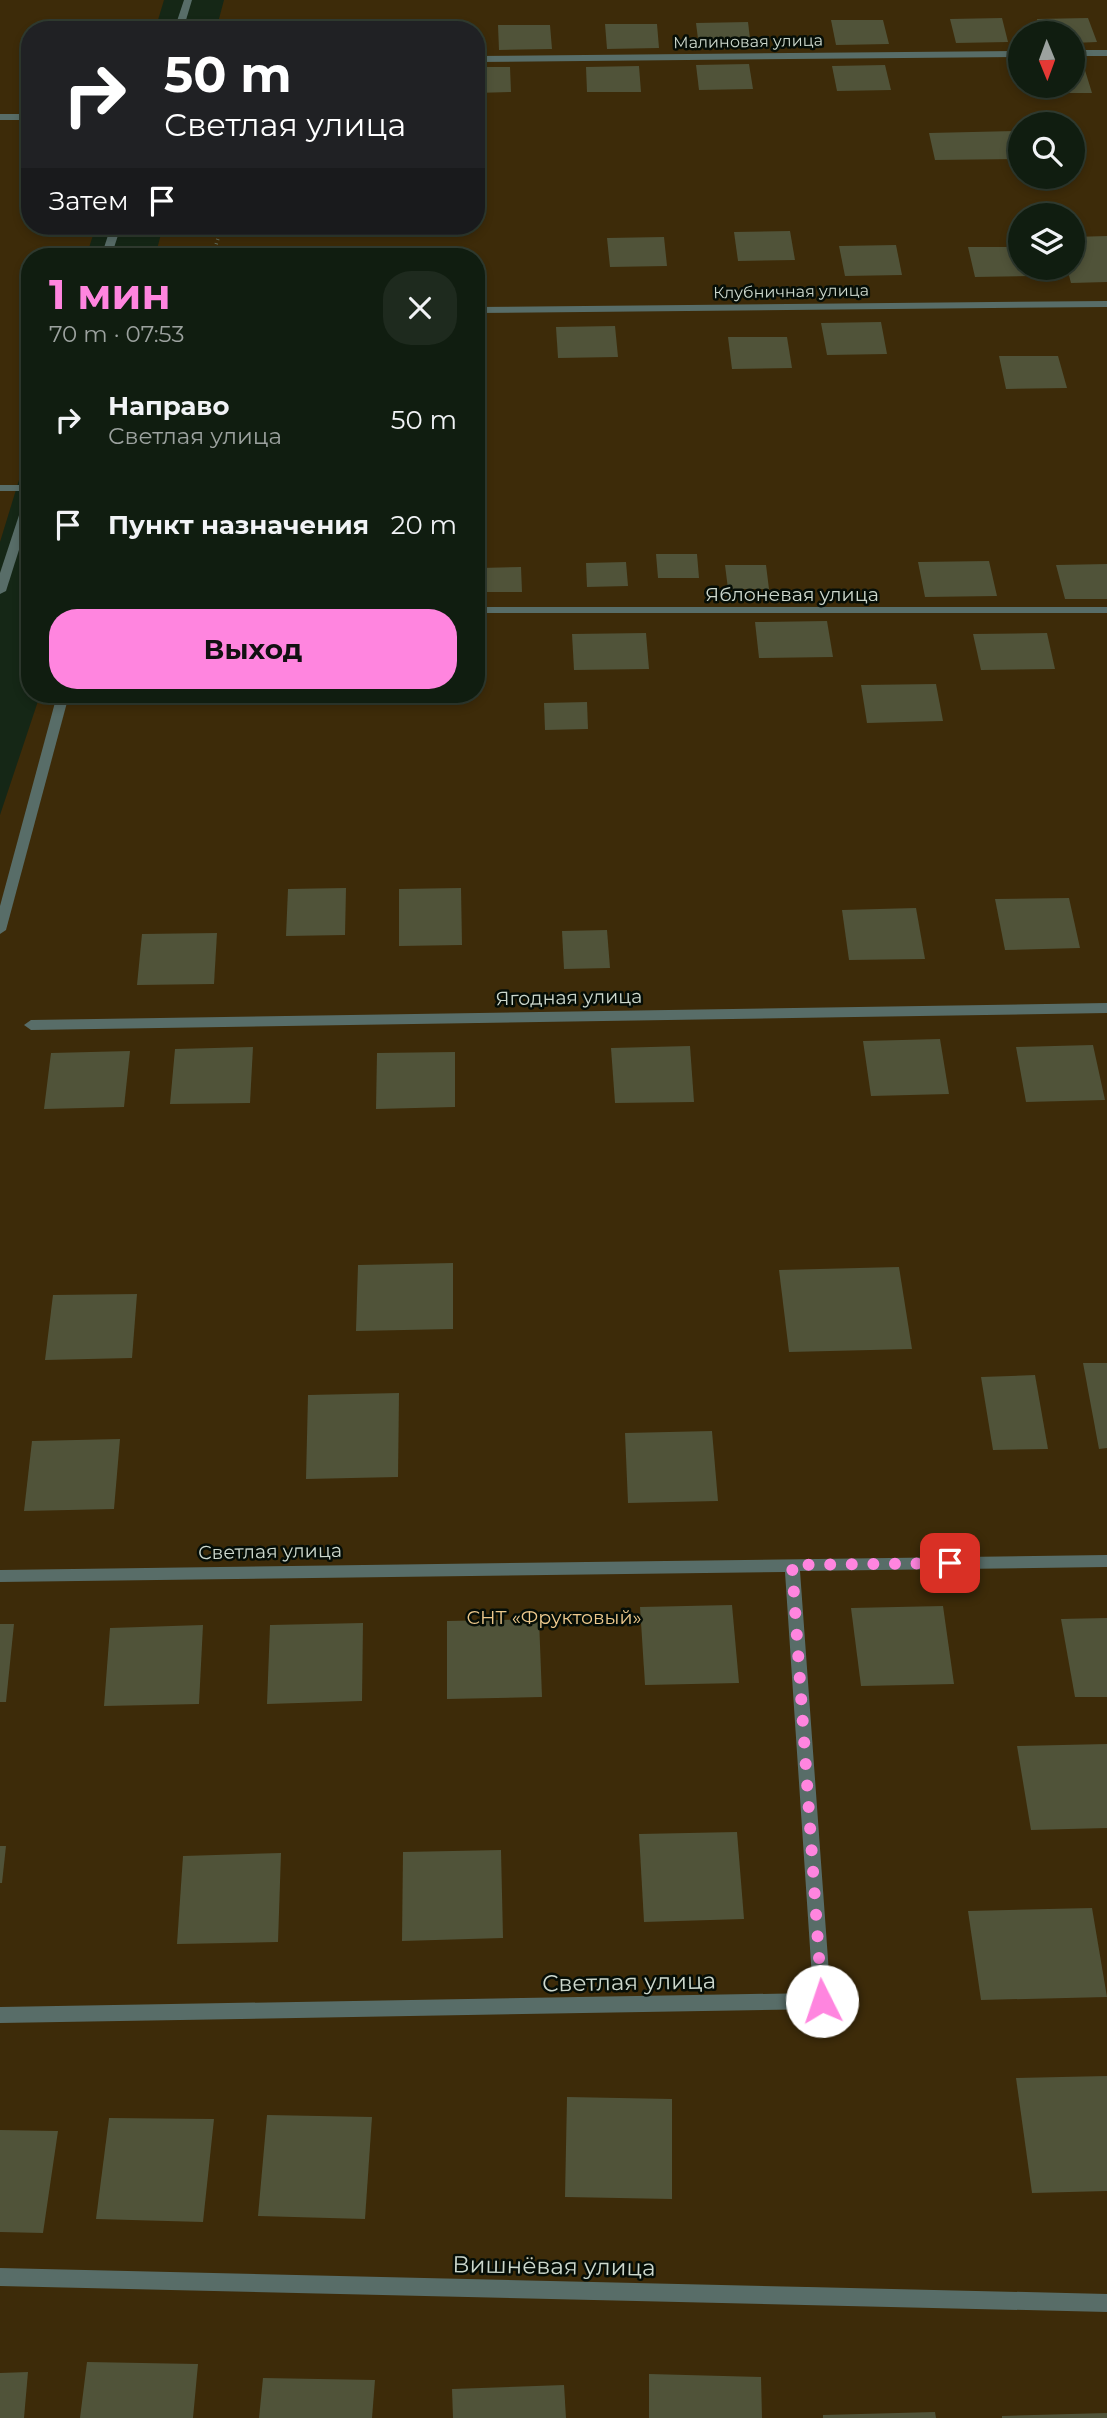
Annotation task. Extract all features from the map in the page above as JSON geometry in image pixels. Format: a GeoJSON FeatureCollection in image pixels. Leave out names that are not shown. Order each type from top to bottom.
{"type":"FeatureCollection","features":[{"type":"Feature","properties":{"kind":"street"},"geometry":{"type":"LineString","coordinates":[[181,21],[188,0]]}},
{"type":"Feature","properties":{"kind":"street"},"geometry":{"type":"LineString","coordinates":[[1085,53],[1107,53]]}},
{"type":"Feature","properties":{"kind":"street","name":"Малиновая улица"},"geometry":{"type":"LineString","coordinates":[[485,59],[1008,54]]}},
{"type":"Feature","properties":{"kind":"street"},"geometry":{"type":"LineString","coordinates":[[0,117],[21,117]]}},
{"type":"Feature","properties":{"kind":"street","name":"Клубничная улица"},"geometry":{"type":"LineString","coordinates":[[485,310],[1107,304]]}},
{"type":"Feature","properties":{"kind":"street"},"geometry":{"type":"LineString","coordinates":[[0,488],[21,488]]}},
{"type":"Feature","properties":{"kind":"street"},"geometry":{"type":"LineString","coordinates":[[0,591],[21,525]]}},
{"type":"Feature","properties":{"kind":"street","name":"Яблоневая улица"},"geometry":{"type":"LineString","coordinates":[[485,610],[1107,610]]}},
{"type":"Feature","properties":{"kind":"street"},"geometry":{"type":"LineString","coordinates":[[0,930],[61,703]]}},
{"type":"Feature","properties":{"kind":"street","name":"Ягодная улица"},"geometry":{"type":"LineString","coordinates":[[31,1025],[1107,1008]]}},
{"type":"Feature","properties":{"kind":"street","name":"Светлая улица"},"geometry":{"type":"LineString","coordinates":[[0,1576],[1107,1561]]}},
{"type":"Feature","properties":{"kind":"street","name":"Светлая улица"},"geometry":{"type":"LineString","coordinates":[[0,2015],[822,2001],[792,1565]]}},
{"type":"Feature","properties":{"kind":"street","name":"Вишнёвая улица"},"geometry":{"type":"LineString","coordinates":[[0,2277],[1107,2303]]}},
{"type":"Feature","properties":{"kind":"green space"},"geometry":{"type":"Polygon","coordinates":[[[0,0],[164,0],[158,21],[21,21],[21,235],[93,235],[89,248],[21,248],[21,473],[0,542],[0,0]]]}},
{"type":"Feature","properties":{"kind":"green space","name":"СНТ «Фруктовый»"},"geometry":{"type":"Polygon","coordinates":[[[224,0],[1107,0],[1107,2418],[0,2418],[0,815],[37,703],[485,703],[485,248],[157,248],[161,235],[485,235],[485,21],[218,21],[224,0]]]}},
{"type":"Feature","properties":{"kind":"building"},"geometry":{"type":"Polygon","coordinates":[[[1002,18],[1008,42],[956,43],[950,19],[1002,18]]]}},
{"type":"Feature","properties":{"kind":"building"},"geometry":{"type":"Polygon","coordinates":[[[1088,18],[1097,42],[1085,42],[1085,21],[1037,19],[1088,18]]]}},
{"type":"Feature","properties":{"kind":"building"},"geometry":{"type":"Polygon","coordinates":[[[831,20],[883,20],[889,44],[836,45],[831,20]]]}},
{"type":"Feature","properties":{"kind":"building"},"geometry":{"type":"Polygon","coordinates":[[[748,22],[751,47],[699,47],[696,23],[748,22]]]}},
{"type":"Feature","properties":{"kind":"building"},"geometry":{"type":"Polygon","coordinates":[[[605,24],[657,24],[659,48],[607,49],[605,24]]]}},
{"type":"Feature","properties":{"kind":"building"},"geometry":{"type":"Polygon","coordinates":[[[498,25],[550,25],[552,49],[499,50],[498,25]]]}},
{"type":"Feature","properties":{"kind":"building"},"geometry":{"type":"Polygon","coordinates":[[[749,64],[753,89],[699,90],[696,65],[749,64]]]}},
{"type":"Feature","properties":{"kind":"building"},"geometry":{"type":"Polygon","coordinates":[[[885,65],[891,90],[837,91],[832,66],[885,65]]]}},
{"type":"Feature","properties":{"kind":"building"},"geometry":{"type":"Polygon","coordinates":[[[639,66],[641,92],[587,92],[586,67],[639,66]]]}},
{"type":"Feature","properties":{"kind":"building"},"geometry":{"type":"Polygon","coordinates":[[[485,67],[510,67],[511,92],[485,93],[485,67]]]}},
{"type":"Feature","properties":{"kind":"building"},"geometry":{"type":"Polygon","coordinates":[[[1085,70],[1092,93],[1085,93],[1085,70]]]}},
{"type":"Feature","properties":{"kind":"building"},"geometry":{"type":"Polygon","coordinates":[[[1008,131],[1008,159],[935,160],[929,133],[1008,131]]]}},
{"type":"Feature","properties":{"kind":"building"},"geometry":{"type":"Polygon","coordinates":[[[790,231],[795,260],[738,261],[734,232],[790,231]]]}},
{"type":"Feature","properties":{"kind":"building"},"geometry":{"type":"Polygon","coordinates":[[[1107,236],[1107,282],[1071,283],[1070,280],[1085,280],[1085,237],[1107,236]]]}},
{"type":"Feature","properties":{"kind":"building"},"geometry":{"type":"Polygon","coordinates":[[[664,237],[667,266],[610,267],[607,238],[664,237]]]}},
{"type":"Feature","properties":{"kind":"building"},"geometry":{"type":"Polygon","coordinates":[[[896,245],[902,275],[845,276],[839,246],[896,245]]]}},
{"type":"Feature","properties":{"kind":"building"},"geometry":{"type":"Polygon","coordinates":[[[968,247],[1008,247],[1008,276],[975,277],[968,247]]]}},
{"type":"Feature","properties":{"kind":"building"},"geometry":{"type":"Polygon","coordinates":[[[881,322],[887,354],[827,355],[821,323],[881,322]]]}},
{"type":"Feature","properties":{"kind":"building"},"geometry":{"type":"Polygon","coordinates":[[[615,326],[618,357],[558,358],[556,327],[615,326]]]}},
{"type":"Feature","properties":{"kind":"building"},"geometry":{"type":"Polygon","coordinates":[[[728,337],[787,337],[792,368],[732,369],[728,337]]]}},
{"type":"Feature","properties":{"kind":"building"},"geometry":{"type":"Polygon","coordinates":[[[999,356],[1058,356],[1067,388],[1006,389],[999,356]]]}},
{"type":"Feature","properties":{"kind":"building"},"geometry":{"type":"Polygon","coordinates":[[[656,554],[697,554],[699,578],[658,578],[656,554]]]}},
{"type":"Feature","properties":{"kind":"building"},"geometry":{"type":"Polygon","coordinates":[[[989,561],[997,596],[925,597],[918,562],[989,561]]]}},
{"type":"Feature","properties":{"kind":"building"},"geometry":{"type":"Polygon","coordinates":[[[626,562],[628,586],[587,587],[586,563],[626,562]]]}},
{"type":"Feature","properties":{"kind":"building"},"geometry":{"type":"Polygon","coordinates":[[[1107,564],[1107,599],[1065,599],[1056,565],[1107,564]]]}},
{"type":"Feature","properties":{"kind":"building"},"geometry":{"type":"Polygon","coordinates":[[[725,565],[766,565],[769,589],[728,589],[725,565]]]}},
{"type":"Feature","properties":{"kind":"building"},"geometry":{"type":"Polygon","coordinates":[[[521,567],[522,592],[485,592],[485,568],[521,567]]]}},
{"type":"Feature","properties":{"kind":"building"},"geometry":{"type":"Polygon","coordinates":[[[827,621],[833,657],[759,658],[755,622],[827,621]]]}},
{"type":"Feature","properties":{"kind":"building"},"geometry":{"type":"Polygon","coordinates":[[[646,633],[649,669],[574,670],[572,634],[646,633]]]}},
{"type":"Feature","properties":{"kind":"building"},"geometry":{"type":"Polygon","coordinates":[[[1047,633],[1055,669],[981,670],[973,634],[1047,633]]]}},
{"type":"Feature","properties":{"kind":"building"},"geometry":{"type":"Polygon","coordinates":[[[936,684],[943,721],[867,723],[861,685],[936,684]]]}},
{"type":"Feature","properties":{"kind":"building"},"geometry":{"type":"Polygon","coordinates":[[[587,702],[588,729],[545,730],[544,703],[587,702]]]}},
{"type":"Feature","properties":{"kind":"building"},"geometry":{"type":"Polygon","coordinates":[[[346,888],[345,935],[286,936],[288,889],[346,888]]]}},
{"type":"Feature","properties":{"kind":"building"},"geometry":{"type":"Polygon","coordinates":[[[461,888],[462,945],[399,946],[399,889],[461,888]]]}},
{"type":"Feature","properties":{"kind":"building"},"geometry":{"type":"Polygon","coordinates":[[[1069,898],[1080,948],[1005,950],[995,899],[1069,898]]]}},
{"type":"Feature","properties":{"kind":"building"},"geometry":{"type":"Polygon","coordinates":[[[916,908],[925,959],[849,960],[842,910],[916,908]]]}},
{"type":"Feature","properties":{"kind":"building"},"geometry":{"type":"Polygon","coordinates":[[[607,930],[610,968],[564,969],[562,931],[607,930]]]}},
{"type":"Feature","properties":{"kind":"building"},"geometry":{"type":"Polygon","coordinates":[[[217,933],[214,984],[137,985],[142,934],[217,933]]]}},
{"type":"Feature","properties":{"kind":"building"},"geometry":{"type":"Polygon","coordinates":[[[940,1039],[949,1094],[871,1096],[863,1041],[940,1039]]]}},
{"type":"Feature","properties":{"kind":"building"},"geometry":{"type":"Polygon","coordinates":[[[1093,1045],[1105,1100],[1026,1102],[1016,1047],[1093,1045]]]}},
{"type":"Feature","properties":{"kind":"building"},"geometry":{"type":"Polygon","coordinates":[[[690,1046],[694,1102],[615,1103],[611,1048],[690,1046]]]}},
{"type":"Feature","properties":{"kind":"building"},"geometry":{"type":"Polygon","coordinates":[[[253,1047],[250,1103],[170,1104],[175,1049],[253,1047]]]}},
{"type":"Feature","properties":{"kind":"building"},"geometry":{"type":"Polygon","coordinates":[[[130,1051],[124,1107],[44,1109],[51,1053],[130,1051]]]}},
{"type":"Feature","properties":{"kind":"building"},"geometry":{"type":"Polygon","coordinates":[[[455,1052],[455,1107],[376,1109],[377,1053],[455,1052]]]}},
{"type":"Feature","properties":{"kind":"building"},"geometry":{"type":"Polygon","coordinates":[[[453,1263],[453,1329],[356,1331],[358,1265],[453,1263]]]}},
{"type":"Feature","properties":{"kind":"building"},"geometry":{"type":"Polygon","coordinates":[[[899,1267],[912,1349],[789,1352],[779,1270],[899,1267]]]}},
{"type":"Feature","properties":{"kind":"building"},"geometry":{"type":"Polygon","coordinates":[[[137,1294],[132,1358],[45,1360],[53,1295],[137,1294]]]}},
{"type":"Feature","properties":{"kind":"building"},"geometry":{"type":"Polygon","coordinates":[[[1083,1363],[1107,1363],[1107,1448],[1099,1449],[1083,1363]]]}},
{"type":"Feature","properties":{"kind":"building"},"geometry":{"type":"Polygon","coordinates":[[[1035,1375],[1048,1449],[993,1450],[981,1377],[1035,1375]]]}},
{"type":"Feature","properties":{"kind":"building"},"geometry":{"type":"Polygon","coordinates":[[[399,1393],[398,1477],[306,1479],[308,1395],[399,1393]]]}},
{"type":"Feature","properties":{"kind":"building"},"geometry":{"type":"Polygon","coordinates":[[[712,1431],[718,1501],[628,1503],[625,1433],[712,1431]]]}},
{"type":"Feature","properties":{"kind":"building"},"geometry":{"type":"Polygon","coordinates":[[[120,1439],[114,1509],[24,1511],[32,1441],[120,1439]]]}},
{"type":"Feature","properties":{"kind":"building"},"geometry":{"type":"Polygon","coordinates":[[[732,1605],[739,1683],[645,1685],[640,1607],[732,1605]]]}},
{"type":"Feature","properties":{"kind":"building"},"geometry":{"type":"Polygon","coordinates":[[[943,1606],[954,1684],[861,1686],[851,1608],[943,1606]]]}},
{"type":"Feature","properties":{"kind":"building"},"geometry":{"type":"Polygon","coordinates":[[[1107,1618],[1107,1697],[1075,1697],[1061,1619],[1107,1618]]]}},
{"type":"Feature","properties":{"kind":"building"},"geometry":{"type":"Polygon","coordinates":[[[539,1619],[542,1697],[447,1699],[447,1621],[539,1619]]]}},
{"type":"Feature","properties":{"kind":"building"},"geometry":{"type":"Polygon","coordinates":[[[363,1623],[362,1701],[267,1704],[270,1625],[363,1623]]]}},
{"type":"Feature","properties":{"kind":"building"},"geometry":{"type":"Polygon","coordinates":[[[0,1624],[14,1624],[6,1702],[0,1702],[0,1624]]]}},
{"type":"Feature","properties":{"kind":"building"},"geometry":{"type":"Polygon","coordinates":[[[203,1625],[199,1704],[104,1706],[110,1628],[203,1625]]]}},
{"type":"Feature","properties":{"kind":"building"},"geometry":{"type":"Polygon","coordinates":[[[1107,1744],[1107,1828],[1031,1830],[1017,1746],[1107,1744]]]}},
{"type":"Feature","properties":{"kind":"building"},"geometry":{"type":"Polygon","coordinates":[[[737,1832],[744,1919],[644,1922],[639,1834],[737,1832]]]}},
{"type":"Feature","properties":{"kind":"building"},"geometry":{"type":"Polygon","coordinates":[[[0,1846],[6,1846],[2,1883],[0,1883],[0,1846]]]}},
{"type":"Feature","properties":{"kind":"building"},"geometry":{"type":"Polygon","coordinates":[[[501,1850],[503,1938],[402,1941],[403,1852],[501,1850]]]}},
{"type":"Feature","properties":{"kind":"building"},"geometry":{"type":"Polygon","coordinates":[[[281,1853],[278,1942],[177,1944],[183,1856],[281,1853]]]}},
{"type":"Feature","properties":{"kind":"building"},"geometry":{"type":"Polygon","coordinates":[[[1092,1908],[1107,1997],[981,2000],[968,1911],[1092,1908]]]}},
{"type":"Feature","properties":{"kind":"building"},"geometry":{"type":"Polygon","coordinates":[[[1107,2076],[1107,2191],[1032,2193],[1016,2078],[1107,2076]]]}},
{"type":"Feature","properties":{"kind":"building"},"geometry":{"type":"Polygon","coordinates":[[[567,2097],[672,2099],[672,2199],[565,2197],[567,2097]]]}},
{"type":"Feature","properties":{"kind":"building"},"geometry":{"type":"Polygon","coordinates":[[[267,2115],[372,2117],[365,2219],[258,2216],[267,2115]]]}},
{"type":"Feature","properties":{"kind":"building"},"geometry":{"type":"Polygon","coordinates":[[[109,2118],[214,2119],[203,2222],[96,2219],[109,2118]]]}},
{"type":"Feature","properties":{"kind":"building"},"geometry":{"type":"Polygon","coordinates":[[[0,2130],[58,2131],[43,2233],[0,2232],[0,2130]]]}},
{"type":"Feature","properties":{"kind":"building"},"geometry":{"type":"Polygon","coordinates":[[[87,2362],[198,2364],[193,2418],[80,2418],[87,2362]]]}},
{"type":"Feature","properties":{"kind":"building"},"geometry":{"type":"Polygon","coordinates":[[[28,2372],[24,2418],[0,2418],[0,2373],[28,2372]]]}},
{"type":"Feature","properties":{"kind":"building"},"geometry":{"type":"Polygon","coordinates":[[[649,2374],[761,2377],[762,2418],[649,2418],[649,2374]]]}},
{"type":"Feature","properties":{"kind":"building"},"geometry":{"type":"Polygon","coordinates":[[[263,2378],[375,2380],[372,2418],[259,2418],[263,2378]]]}},
{"type":"Feature","properties":{"kind":"building"},"geometry":{"type":"Polygon","coordinates":[[[564,2385],[566,2418],[453,2418],[452,2389],[564,2385]]]}},
{"type":"Feature","properties":{"kind":"building"},"geometry":{"type":"Polygon","coordinates":[[[935,2412],[936,2418],[823,2418],[823,2415],[935,2412]]]}},
{"type":"Feature","properties":{"kind":"building"},"geometry":{"type":"Polygon","coordinates":[[[1107,2413],[1107,2418],[1002,2418],[1002,2416],[1107,2413]]]}},
{"type":"Feature","properties":{"kind":"route"},"geometry":{"type":"LineString","coordinates":[[822,2001],[792,1565],[950,1563]]}}]}
